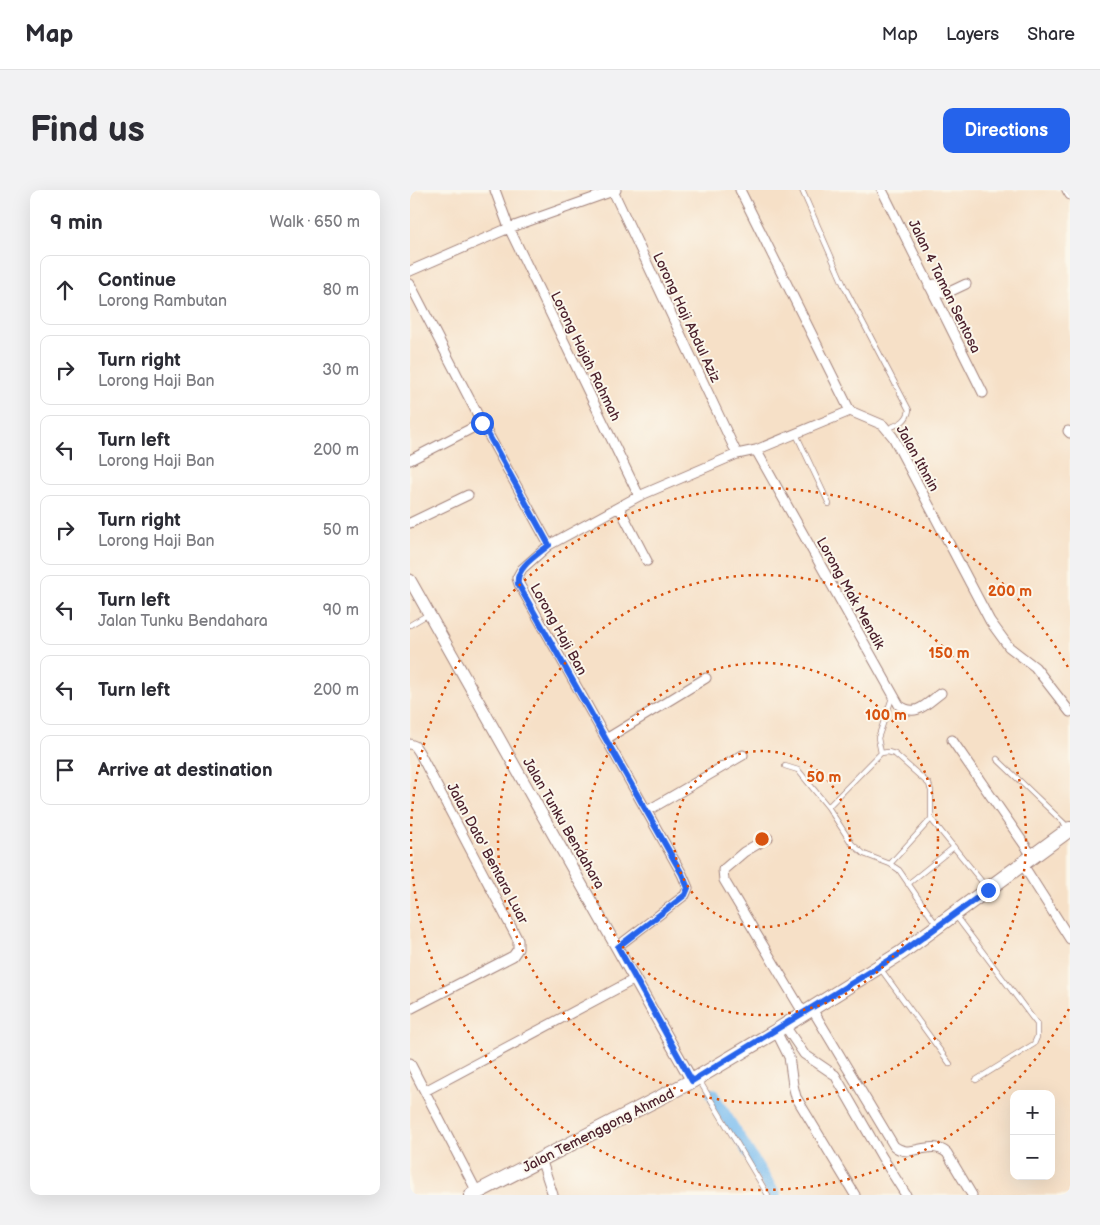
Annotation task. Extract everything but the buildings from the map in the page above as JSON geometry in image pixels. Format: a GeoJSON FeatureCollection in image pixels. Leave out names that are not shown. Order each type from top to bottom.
{"type":"FeatureCollection","features":[{"type":"Feature","properties":{"kind":"main road","name":"Jalan Temenggong Ahmad"},"geometry":{"type":"LineString","coordinates":[[476,1194],[695,1080],[808,1011],[938,926],[1070,829]]}},
{"type":"Feature","properties":{"kind":"street","name":"Lorong Hajah Rahmah"},"geometry":{"type":"LineString","coordinates":[[495,190],[509,228],[639,496]]}},
{"type":"Feature","properties":{"kind":"street"},"geometry":{"type":"LineString","coordinates":[[410,271],[509,228],[614,190]]}},
{"type":"Feature","properties":{"kind":"street","name":"Lorong Haji Abdul Aziz"},"geometry":{"type":"LineString","coordinates":[[614,190],[737,454]]}},
{"type":"Feature","properties":{"kind":"street"},"geometry":{"type":"LineString","coordinates":[[740,190],[850,411]]}},
{"type":"Feature","properties":{"kind":"street","name":"Jalan 4 Taman Sentosa"},"geometry":{"type":"LineString","coordinates":[[882,190],[983,393]]}},
{"type":"Feature","properties":{"kind":"street"},"geometry":{"type":"LineString","coordinates":[[1067,190],[1070,194]]}},
{"type":"Feature","properties":{"kind":"street"},"geometry":{"type":"LineString","coordinates":[[410,284],[482,423],[549,545]]}},
{"type":"Feature","properties":{"kind":"street"},"geometry":{"type":"LineString","coordinates":[[929,286],[935,284],[943,293],[947,293],[966,284]]}},
{"type":"Feature","properties":{"kind":"street","name":"Jalan Ithnin"},"geometry":{"type":"LineString","coordinates":[[850,411],[883,424],[893,437],[990,621],[1009,647],[1035,667],[1070,712]]}},
{"type":"Feature","properties":{"kind":"street","name":"Lorong Haji Ban"},"geometry":{"type":"LineString","coordinates":[[618,947],[685,895],[688,888],[682,874],[518,584],[517,578],[522,569],[549,545],[639,496],[737,454],[756,450],[850,411]]}},
{"type":"Feature","properties":{"kind":"street"},"geometry":{"type":"LineString","coordinates":[[410,460],[482,423]]}},
{"type":"Feature","properties":{"kind":"street","name":"Lorong Mak Mendik"},"geometry":{"type":"LineString","coordinates":[[756,450],[899,705],[906,710],[916,711],[941,693]]}},
{"type":"Feature","properties":{"kind":"street"},"geometry":{"type":"LineString","coordinates":[[410,523],[468,495]]}},
{"type":"Feature","properties":{"kind":"street"},"geometry":{"type":"LineString","coordinates":[[619,507],[647,561]]}},
{"type":"Feature","properties":{"kind":"street","name":"Jalan Tunku Bendahara"},"geometry":{"type":"LineString","coordinates":[[410,580],[635,979],[695,1080]]}},
{"type":"Feature","properties":{"kind":"street"},"geometry":{"type":"LineString","coordinates":[[606,739],[706,678]]}},
{"type":"Feature","properties":{"kind":"street"},"geometry":{"type":"LineString","coordinates":[[952,740],[1028,861],[1070,939]]}},
{"type":"Feature","properties":{"kind":"street","name":"Jalan Dato' Bentara Luar"},"geometry":{"type":"LineString","coordinates":[[410,744],[415,746],[424,761],[518,940],[518,949],[513,956],[410,1009]]}},
{"type":"Feature","properties":{"kind":"street"},"geometry":{"type":"LineString","coordinates":[[647,812],[742,755]]}},
{"type":"Feature","properties":{"kind":"street"},"geometry":{"type":"LineString","coordinates":[[768,838],[744,852],[723,870],[724,880],[894,1146],[907,1152],[933,1147],[942,1149],[947,1153],[972,1195]]}},
{"type":"Feature","properties":{"kind":"street"},"geometry":{"type":"LineString","coordinates":[[425,1092],[635,979]]}},
{"type":"Feature","properties":{"kind":"street"},"geometry":{"type":"LineString","coordinates":[[780,1028],[789,1057],[792,1085],[796,1097],[855,1195]]}},
{"type":"Feature","properties":{"kind":"street"},"geometry":{"type":"LineString","coordinates":[[780,1028],[804,1054],[835,1075],[906,1195]]}},
{"type":"Feature","properties":{"kind":"street"},"geometry":{"type":"LineString","coordinates":[[410,1063],[476,1194]]}},
{"type":"Feature","properties":{"kind":"street"},"geometry":{"type":"LineString","coordinates":[[541,1159],[553,1195]]}},
{"type":"Feature","properties":{"kind":"lane"},"geometry":{"type":"LineString","coordinates":[[802,190],[845,288],[909,410],[908,416],[904,421],[887,429]]}},
{"type":"Feature","properties":{"kind":"lane"},"geometry":{"type":"LineString","coordinates":[[796,434],[829,504]]}},
{"type":"Feature","properties":{"kind":"lane"},"geometry":{"type":"LineString","coordinates":[[410,625],[428,614]]}},
{"type":"Feature","properties":{"kind":"lane"},"geometry":{"type":"LineString","coordinates":[[881,753],[878,738],[893,695]]}},
{"type":"Feature","properties":{"kind":"lane"},"geometry":{"type":"LineString","coordinates":[[828,807],[881,753],[888,752],[894,754],[929,784],[931,791],[931,819],[988,890]]}},
{"type":"Feature","properties":{"kind":"lane"},"geometry":{"type":"LineString","coordinates":[[997,759],[1070,829]]}},
{"type":"Feature","properties":{"kind":"lane"},"geometry":{"type":"LineString","coordinates":[[785,766],[798,770],[828,807],[852,844],[864,854],[890,864],[899,870],[938,926]]}},
{"type":"Feature","properties":{"kind":"lane"},"geometry":{"type":"LineString","coordinates":[[890,864],[931,819]]}},
{"type":"Feature","properties":{"kind":"lane"},"geometry":{"type":"LineString","coordinates":[[908,884],[954,847]]}},
{"type":"Feature","properties":{"kind":"lane"},"geometry":{"type":"LineString","coordinates":[[954,914],[1037,1024],[1037,1037],[1034,1044],[976,1080]]}},
{"type":"Feature","properties":{"kind":"lane"},"geometry":{"type":"LineString","coordinates":[[879,966],[950,1064]]}},
{"type":"Feature","properties":{"kind":"lane"},"geometry":{"type":"LineString","coordinates":[[695,1080],[768,1195]]}},
{"type":"Feature","properties":{"kind":"waterway"},"geometry":{"type":"LineString","coordinates":[[712,1094],[775,1195]]}},
{"type":"Feature","properties":{"kind":"route"},"geometry":{"type":"LineString","coordinates":[[482,423],[549,545],[522,569],[517,578],[518,584],[682,874],[688,888],[685,895],[618,947],[692,1081],[901,953],[988,890]]}}]}
